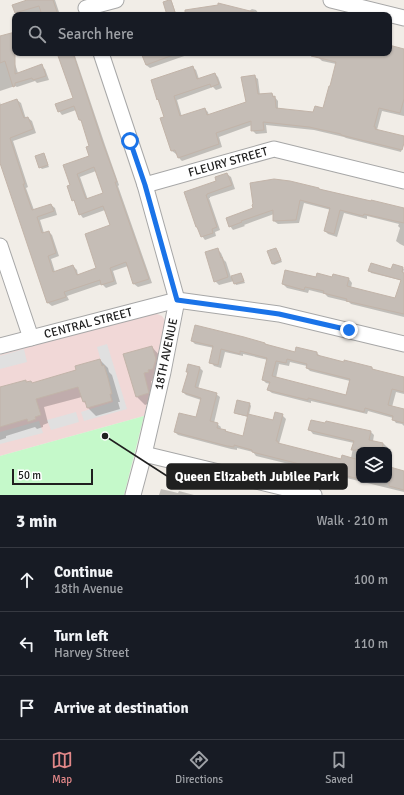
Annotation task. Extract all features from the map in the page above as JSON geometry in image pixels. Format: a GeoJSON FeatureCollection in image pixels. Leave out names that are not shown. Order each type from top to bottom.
{"type":"FeatureCollection","features":[{"type":"Feature","properties":{"kind":"street"},"geometry":{"type":"LineString","coordinates":[[86,8],[116,0]]}},
{"type":"Feature","properties":{"kind":"street"},"geometry":{"type":"LineString","coordinates":[[331,0],[380,12]]}},
{"type":"Feature","properties":{"kind":"street"},"geometry":{"type":"LineString","coordinates":[[392,15],[404,18]]}},
{"type":"Feature","properties":{"kind":"street","name":"18TH AVENUE"},"geometry":{"type":"LineString","coordinates":[[102,56],[145,185],[177,300],[163,372],[133,495]]}},
{"type":"Feature","properties":{"kind":"street","name":"FLEURY STREET"},"geometry":{"type":"LineString","coordinates":[[145,185],[274,149],[404,181]]}},
{"type":"Feature","properties":{"kind":"street"},"geometry":{"type":"LineString","coordinates":[[0,246],[31,338]]}},
{"type":"Feature","properties":{"kind":"street"},"geometry":{"type":"LineString","coordinates":[[177,300],[279,314],[404,344]]}},
{"type":"Feature","properties":{"kind":"street","name":"CENTRAL STREET"},"geometry":{"type":"LineString","coordinates":[[0,346],[177,300]]}},
{"type":"Feature","properties":{"kind":"street"},"geometry":{"type":"LineString","coordinates":[[144,454],[314,495]]}},
{"type":"Feature","properties":{"kind":"shaded area"},"geometry":{"type":"Polygon","coordinates":[[[148,313],[162,316],[166,322],[144,416],[0,456],[0,355],[148,313]]]}},
{"type":"Feature","properties":{"kind":"shaded area"},"geometry":{"type":"Polygon","coordinates":[[[107,344],[127,409],[84,421],[81,412],[113,402],[97,347],[107,344]]]}},
{"type":"Feature","properties":{"kind":"shaded area"},"geometry":{"type":"Polygon","coordinates":[[[24,349],[27,362],[0,369],[0,356],[24,349]]]}},
{"type":"Feature","properties":{"kind":"shaded area"},"geometry":{"type":"Polygon","coordinates":[[[76,412],[79,422],[51,430],[47,420],[76,412]]]}},
{"type":"Feature","properties":{"kind":"shaded area"},"geometry":{"type":"Polygon","coordinates":[[[39,421],[43,433],[0,444],[0,432],[39,421]]]}},
{"type":"Feature","properties":{"kind":"green space"},"geometry":{"type":"Polygon","coordinates":[[[144,416],[124,495],[0,495],[0,456],[144,416]]]}},
{"type":"Feature","properties":{"kind":"building"},"geometry":{"type":"Polygon","coordinates":[[[27,0],[53,0],[57,12],[41,12],[39,6],[15,12],[12,5],[27,0]]]}},
{"type":"Feature","properties":{"kind":"building"},"geometry":{"type":"Polygon","coordinates":[[[171,0],[175,12],[166,12],[163,2],[171,0]]]}},
{"type":"Feature","properties":{"kind":"building"},"geometry":{"type":"Polygon","coordinates":[[[218,3],[254,12],[185,12],[185,10],[218,5],[218,3]]]}},
{"type":"Feature","properties":{"kind":"building"},"geometry":{"type":"Polygon","coordinates":[[[12,33],[12,56],[15,56],[15,74],[42,64],[46,76],[15,83],[15,86],[13,87],[5,61],[0,63],[0,36],[12,33]]]}},
{"type":"Feature","properties":{"kind":"building"},"geometry":{"type":"Polygon","coordinates":[[[392,46],[404,49],[404,99],[400,113],[379,108],[374,127],[376,127],[375,129],[404,136],[402,150],[309,127],[263,122],[264,130],[251,131],[251,121],[216,133],[219,144],[178,158],[175,150],[171,151],[160,118],[164,117],[151,80],[193,66],[197,79],[215,73],[219,84],[211,87],[210,84],[174,96],[180,116],[205,108],[207,115],[246,102],[241,77],[255,75],[258,94],[272,93],[273,97],[275,96],[276,108],[313,112],[315,106],[323,108],[336,62],[311,56],[392,56],[392,46]]]}},
{"type":"Feature","properties":{"kind":"building"},"geometry":{"type":"Polygon","coordinates":[[[58,56],[74,56],[117,182],[115,182],[149,279],[133,284],[126,262],[110,268],[114,281],[101,285],[100,280],[64,292],[66,297],[47,303],[0,163],[0,105],[17,99],[24,118],[28,117],[33,129],[10,138],[32,210],[51,204],[54,211],[37,217],[42,233],[49,231],[56,253],[48,256],[53,272],[73,265],[77,275],[96,268],[85,234],[110,225],[103,206],[79,215],[74,200],[72,201],[67,186],[70,185],[63,165],[89,156],[86,147],[89,146],[81,120],[79,120],[74,106],[58,112],[55,104],[73,98],[58,56]],[[94,167],[77,174],[86,199],[103,193],[94,167]]]}},
{"type":"Feature","properties":{"kind":"building"},"geometry":{"type":"Polygon","coordinates":[[[142,56],[171,56],[146,65],[142,56]]]}},
{"type":"Feature","properties":{"kind":"building"},"geometry":{"type":"Polygon","coordinates":[[[44,153],[48,165],[39,168],[35,156],[44,153]]]}},
{"type":"Feature","properties":{"kind":"building"},"geometry":{"type":"Polygon","coordinates":[[[227,173],[232,185],[206,195],[217,227],[212,229],[213,233],[201,237],[184,192],[216,181],[215,177],[227,173]]]}},
{"type":"Feature","properties":{"kind":"building"},"geometry":{"type":"Polygon","coordinates":[[[274,179],[290,181],[404,208],[404,223],[364,214],[363,216],[340,210],[334,234],[324,231],[330,208],[300,200],[296,220],[273,221],[273,210],[241,221],[242,222],[229,227],[226,218],[253,208],[250,183],[274,179]]]}},
{"type":"Feature","properties":{"kind":"building"},"geometry":{"type":"Polygon","coordinates":[[[218,248],[228,277],[214,282],[205,252],[218,248]]]}},
{"type":"Feature","properties":{"kind":"building"},"geometry":{"type":"Polygon","coordinates":[[[276,248],[281,260],[272,264],[267,251],[276,248]]]}},
{"type":"Feature","properties":{"kind":"building"},"geometry":{"type":"Polygon","coordinates":[[[371,263],[391,269],[393,264],[403,267],[404,314],[346,301],[347,299],[323,293],[324,291],[305,287],[304,290],[282,284],[285,270],[316,277],[317,273],[332,277],[333,274],[349,278],[347,286],[395,298],[401,280],[368,271],[371,263]]]}},
{"type":"Feature","properties":{"kind":"building"},"geometry":{"type":"Polygon","coordinates":[[[241,273],[244,281],[234,284],[231,276],[241,273]]]}},
{"type":"Feature","properties":{"kind":"building"},"geometry":{"type":"Polygon","coordinates":[[[195,325],[295,352],[296,347],[317,352],[317,355],[372,367],[372,369],[404,377],[404,392],[392,389],[388,405],[404,409],[404,423],[392,420],[393,416],[365,408],[364,412],[308,398],[308,400],[267,390],[270,382],[262,380],[267,358],[240,351],[240,354],[221,349],[218,365],[209,363],[213,346],[191,341],[195,325]],[[287,359],[286,363],[276,361],[272,376],[346,395],[350,379],[306,368],[307,364],[287,359]]]}},
{"type":"Feature","properties":{"kind":"building"},"geometry":{"type":"Polygon","coordinates":[[[152,346],[156,359],[153,369],[144,373],[149,393],[136,397],[123,354],[152,346]]]}},
{"type":"Feature","properties":{"kind":"building"},"geometry":{"type":"Polygon","coordinates":[[[100,359],[102,366],[104,365],[108,378],[112,401],[87,408],[85,401],[83,402],[78,387],[36,399],[41,415],[35,417],[36,419],[28,422],[27,419],[0,427],[0,387],[26,380],[26,382],[31,381],[32,383],[76,370],[75,366],[100,359]]]}},
{"type":"Feature","properties":{"kind":"building"},"geometry":{"type":"Polygon","coordinates":[[[188,364],[200,367],[195,387],[217,393],[210,421],[218,423],[217,428],[243,436],[248,414],[273,420],[275,412],[283,414],[276,441],[278,441],[278,443],[341,459],[342,455],[356,459],[356,478],[252,452],[252,450],[234,445],[234,447],[227,446],[174,432],[179,413],[196,417],[201,398],[182,392],[188,372],[186,372],[188,364]]]}},
{"type":"Feature","properties":{"kind":"building"},"geometry":{"type":"Polygon","coordinates":[[[237,400],[250,403],[247,416],[234,413],[237,400]]]}},
{"type":"Feature","properties":{"kind":"building"},"geometry":{"type":"Polygon","coordinates":[[[311,420],[325,423],[326,421],[371,431],[369,440],[383,443],[382,447],[356,447],[356,450],[351,450],[354,441],[308,430],[311,420]]]}},
{"type":"Feature","properties":{"kind":"building"},"geometry":{"type":"Polygon","coordinates":[[[392,468],[404,471],[404,490],[389,486],[389,483],[392,483],[392,468]]]}},
{"type":"Feature","properties":{"kind":"place","name":"Queen Elizabeth Jubilee Park"},"geometry":{"type":"Point","coordinates":[105,436]}},
{"type":"Feature","properties":{"kind":"route"},"geometry":{"type":"LineString","coordinates":[[130,141],[145,185],[177,300],[279,314],[349,330]]}}]}
